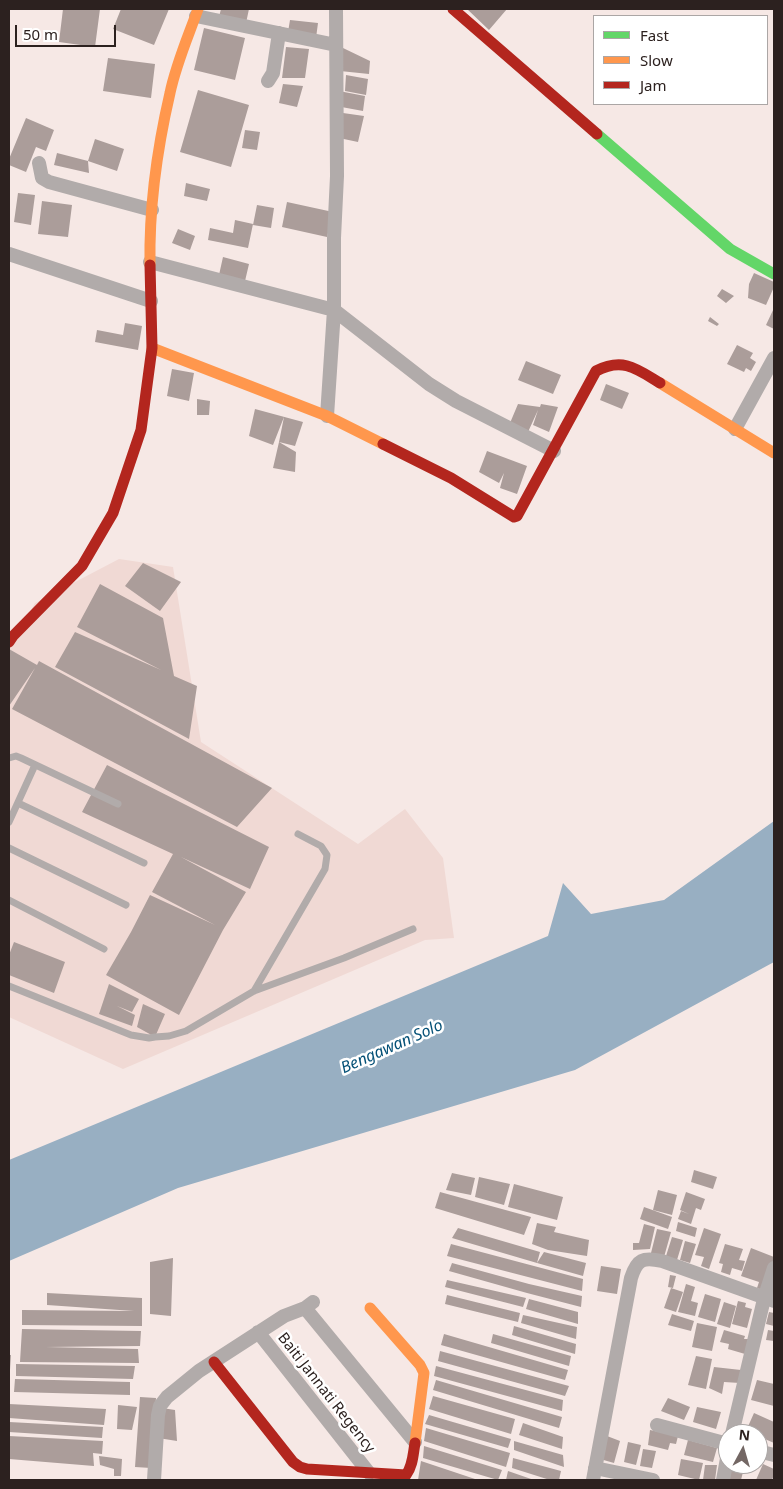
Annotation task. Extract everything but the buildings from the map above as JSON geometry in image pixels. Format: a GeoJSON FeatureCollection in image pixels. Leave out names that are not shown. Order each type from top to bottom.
{"type":"FeatureCollection","features":[{"type":"Feature","properties":{"kind":"street"},"geometry":{"type":"LineString","coordinates":[[327,416],[334,310],[334,238],[337,176],[336,9]]}},
{"type":"Feature","properties":{"kind":"street"},"geometry":{"type":"LineString","coordinates":[[453,9],[708,231],[730,249],[774,274]]}},
{"type":"Feature","properties":{"kind":"street"},"geometry":{"type":"LineString","coordinates":[[9,642],[82,566],[113,513],[141,430],[152,348],[150,262],[152,210],[158,161],[170,92],[197,12],[336,45]]}},
{"type":"Feature","properties":{"kind":"street"},"geometry":{"type":"LineString","coordinates":[[268,81],[273,73],[279,33]]}},
{"type":"Feature","properties":{"kind":"street"},"geometry":{"type":"LineString","coordinates":[[39,163],[42,178],[49,182],[152,210]]}},
{"type":"Feature","properties":{"kind":"street"},"geometry":{"type":"LineString","coordinates":[[9,254],[151,301]]}},
{"type":"Feature","properties":{"kind":"street"},"geometry":{"type":"LineString","coordinates":[[150,262],[334,310],[429,384],[464,405],[554,451]]}},
{"type":"Feature","properties":{"kind":"street"},"geometry":{"type":"LineString","coordinates":[[152,348],[327,416],[451,478],[516,517],[554,451],[596,371],[606,365],[617,364],[632,367],[774,453]]}},
{"type":"Feature","properties":{"kind":"street"},"geometry":{"type":"LineString","coordinates":[[735,429],[774,358]]}},
{"type":"Feature","properties":{"kind":"street"},"geometry":{"type":"LineString","coordinates":[[653,1480],[594,1474],[634,1267],[639,1261],[647,1259],[662,1261],[769,1300]]}},
{"type":"Feature","properties":{"kind":"street"},"geometry":{"type":"LineString","coordinates":[[735,1424],[769,1300],[774,1268]]}},
{"type":"Feature","properties":{"kind":"street","name":"Baiti Jannati Regency"},"geometry":{"type":"LineString","coordinates":[[154,1480],[158,1415],[160,1406],[167,1397],[199,1371],[258,1332],[284,1316],[309,1305],[415,1442]]}},
{"type":"Feature","properties":{"kind":"street","name":"Baiti Jannati Regency"},"geometry":{"type":"LineString","coordinates":[[214,1362],[293,1462],[300,1467],[406,1475],[410,1470],[415,1442],[424,1373],[420,1365],[370,1308]]}},
{"type":"Feature","properties":{"kind":"street","name":"Baiti Jannati Regency"},"geometry":{"type":"LineString","coordinates":[[258,1332],[369,1473]]}},
{"type":"Feature","properties":{"kind":"street"},"geometry":{"type":"LineString","coordinates":[[657,1426],[718,1441]]}},
{"type":"Feature","properties":{"kind":"lane"},"geometry":{"type":"LineString","coordinates":[[9,758],[16,756],[118,804]]}},
{"type":"Feature","properties":{"kind":"lane"},"geometry":{"type":"LineString","coordinates":[[9,822],[35,765]]}},
{"type":"Feature","properties":{"kind":"lane"},"geometry":{"type":"LineString","coordinates":[[18,803],[144,862]]}},
{"type":"Feature","properties":{"kind":"lane"},"geometry":{"type":"LineString","coordinates":[[254,991],[326,869],[327,855],[321,846],[298,834]]}},
{"type":"Feature","properties":{"kind":"lane"},"geometry":{"type":"LineString","coordinates":[[9,848],[126,905]]}},
{"type":"Feature","properties":{"kind":"lane"},"geometry":{"type":"LineString","coordinates":[[9,900],[104,949]]}},
{"type":"Feature","properties":{"kind":"lane"},"geometry":{"type":"LineString","coordinates":[[9,986],[131,1035],[149,1038],[169,1036],[186,1031],[254,991],[344,958],[413,929]]}},
{"type":"Feature","properties":{"kind":"shaded area"},"geometry":{"type":"Polygon","coordinates":[[[119,559],[173,567],[201,742],[358,844],[405,809],[443,858],[454,938],[425,940],[123,1069],[9,1017],[9,649],[35,603],[119,559]]]}},
{"type":"Feature","properties":{"kind":"water","name":"Bengawan Solo"},"geometry":{"type":"Polygon","coordinates":[[[774,821],[774,962],[575,1070],[178,1188],[9,1261],[9,1160],[548,936],[563,883],[591,914],[664,900],[774,821]]]}},
{"type":"Feature","properties":{"kind":"traffic: fast"},"geometry":{"type":"LineString","coordinates":[[597,134],[730,249],[774,274]]}},
{"type":"Feature","properties":{"kind":"traffic: slow"},"geometry":{"type":"LineString","coordinates":[[150,265],[152,200],[161,135],[176,72],[198,9]]}},
{"type":"Feature","properties":{"kind":"traffic: slow"},"geometry":{"type":"LineString","coordinates":[[152,348],[327,416],[383,444]]}},
{"type":"Feature","properties":{"kind":"traffic: slow"},"geometry":{"type":"LineString","coordinates":[[660,383],[774,453]]}},
{"type":"Feature","properties":{"kind":"traffic: slow"},"geometry":{"type":"LineString","coordinates":[[370,1308],[420,1365],[424,1373],[415,1443]]}},
{"type":"Feature","properties":{"kind":"traffic: jam"},"geometry":{"type":"LineString","coordinates":[[453,9],[597,134]]}},
{"type":"Feature","properties":{"kind":"traffic: jam"},"geometry":{"type":"LineString","coordinates":[[9,642],[82,566],[113,513],[141,430],[152,348],[150,265]]}},
{"type":"Feature","properties":{"kind":"traffic: jam"},"geometry":{"type":"LineString","coordinates":[[383,444],[451,478],[514,517],[517,516],[596,371],[614,365],[630,366],[660,383]]}},
{"type":"Feature","properties":{"kind":"traffic: jam"},"geometry":{"type":"LineString","coordinates":[[214,1362],[293,1462],[300,1467],[406,1475],[411,1464],[415,1443]]}}]}
